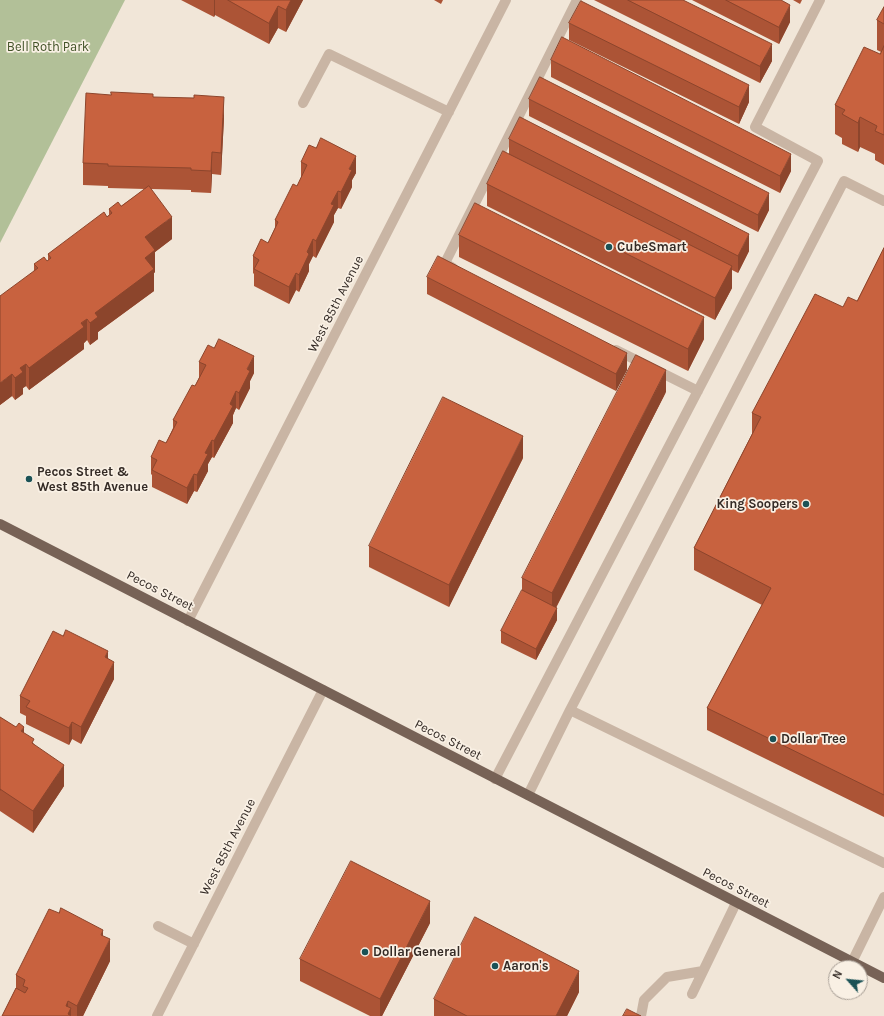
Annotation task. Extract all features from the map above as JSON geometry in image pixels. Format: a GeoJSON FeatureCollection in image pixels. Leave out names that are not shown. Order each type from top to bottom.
{"type":"FeatureCollection","features":[{"type":"Feature","properties":{"kind":"main road","name":"Pecos Street"},"geometry":{"type":"LineString","coordinates":[[0,524],[848,960]]}},
{"type":"Feature","properties":{"kind":"main road","name":"Pecos Street"},"geometry":{"type":"LineString","coordinates":[[868,970],[884,978]]}},
{"type":"Feature","properties":{"kind":"street","name":"West 85th Avenue"},"geometry":{"type":"LineString","coordinates":[[188,621],[506,0]]}},
{"type":"Feature","properties":{"kind":"street"},"geometry":{"type":"LineString","coordinates":[[459,271],[445,264],[577,0]]}},
{"type":"Feature","properties":{"kind":"street"},"geometry":{"type":"LineString","coordinates":[[495,778],[818,161],[755,128],[820,0]]}},
{"type":"Feature","properties":{"kind":"street"},"geometry":{"type":"LineString","coordinates":[[303,103],[329,54],[449,112]]}},
{"type":"Feature","properties":{"kind":"street"},"geometry":{"type":"LineString","coordinates":[[528,795],[570,710],[844,181],[884,201]]}},
{"type":"Feature","properties":{"kind":"street"},"geometry":{"type":"LineString","coordinates":[[606,345],[698,392]]}},
{"type":"Feature","properties":{"kind":"street","name":"West 85th Avenue"},"geometry":{"type":"LineString","coordinates":[[157,1016],[323,690]]}},
{"type":"Feature","properties":{"kind":"street"},"geometry":{"type":"LineString","coordinates":[[570,710],[884,863]]}},
{"type":"Feature","properties":{"kind":"street"},"geometry":{"type":"LineString","coordinates":[[853,960],[884,897]]}},
{"type":"Feature","properties":{"kind":"street"},"geometry":{"type":"LineString","coordinates":[[692,994],[736,903]]}},
{"type":"Feature","properties":{"kind":"street"},"geometry":{"type":"LineString","coordinates":[[158,926],[194,944]]}},
{"type":"Feature","properties":{"kind":"street"},"geometry":{"type":"LineString","coordinates":[[641,1016],[644,1000],[667,977],[703,971]]}},
{"type":"Feature","properties":{"kind":"green space","name":"Bell Roth Park"},"geometry":{"type":"Polygon","coordinates":[[[0,0],[125,0],[0,243],[0,0]]]}},
{"type":"Feature","properties":{"kind":"building"},"geometry":{"type":"Polygon","coordinates":[[[228,0],[291,0],[286,10],[278,6],[269,23],[228,0]]]}},
{"type":"Feature","properties":{"kind":"building"},"geometry":{"type":"Polygon","coordinates":[[[628,0],[683,0],[772,44],[760,66],[628,0]]]}},
{"type":"Feature","properties":{"kind":"building"},"geometry":{"type":"Polygon","coordinates":[[[726,0],[781,0],[790,5],[779,27],[726,0]]]}},
{"type":"Feature","properties":{"kind":"building"},"geometry":{"type":"Polygon","coordinates":[[[581,1],[749,85],[739,107],[569,23],[581,1]]]}},
{"type":"Feature","properties":{"kind":"building"},"geometry":{"type":"Polygon","coordinates":[[[884,7],[884,24],[877,20],[884,7]]]}},
{"type":"Feature","properties":{"kind":"building"},"geometry":{"type":"Polygon","coordinates":[[[562,37],[791,154],[780,176],[551,60],[562,37]]]}},
{"type":"Feature","properties":{"kind":"building"},"geometry":{"type":"Polygon","coordinates":[[[884,46],[884,135],[875,131],[877,126],[860,117],[858,123],[842,114],[845,110],[835,105],[864,47],[880,54],[884,46]]]}},
{"type":"Feature","properties":{"kind":"building"},"geometry":{"type":"Polygon","coordinates":[[[540,77],[769,193],[758,215],[529,99],[540,77]]]}},
{"type":"Feature","properties":{"kind":"building"},"geometry":{"type":"Polygon","coordinates":[[[111,92],[153,94],[153,97],[194,98],[194,95],[224,97],[221,153],[212,152],[211,171],[191,170],[191,168],[108,166],[108,164],[83,163],[86,93],[111,95],[111,92]]]}},
{"type":"Feature","properties":{"kind":"building"},"geometry":{"type":"Polygon","coordinates":[[[520,117],[749,234],[738,256],[509,139],[520,117]]]}},
{"type":"Feature","properties":{"kind":"building"},"geometry":{"type":"Polygon","coordinates":[[[321,138],[356,156],[349,169],[352,170],[341,192],[338,191],[331,204],[334,205],[316,241],[313,239],[307,252],[309,254],[299,275],[296,273],[289,287],[254,269],[259,260],[253,256],[261,239],[268,243],[278,222],[275,220],[293,184],[297,186],[307,165],[301,162],[309,145],[316,148],[321,138]]]}},
{"type":"Feature","properties":{"kind":"building"},"geometry":{"type":"Polygon","coordinates":[[[503,151],[732,266],[715,298],[487,184],[503,151]]]}},
{"type":"Feature","properties":{"kind":"building"},"geometry":{"type":"Polygon","coordinates":[[[149,186],[172,217],[145,237],[155,250],[145,258],[154,269],[95,313],[98,317],[90,323],[87,319],[81,323],[84,327],[29,368],[26,364],[20,368],[23,372],[15,378],[12,374],[0,383],[0,296],[38,268],[34,264],[44,257],[47,261],[51,258],[48,254],[104,212],[107,217],[112,213],[109,209],[118,202],[121,206],[149,186]]]}},
{"type":"Feature","properties":{"kind":"building"},"geometry":{"type":"Polygon","coordinates":[[[475,203],[704,317],[688,349],[459,235],[475,203]]]}},
{"type":"Feature","properties":{"kind":"building","name":"King Soopers"},"geometry":{"type":"Polygon","coordinates":[[[884,248],[884,795],[707,708],[771,588],[694,548],[761,417],[752,413],[815,294],[843,307],[848,297],[857,301],[884,248]]]}},
{"type":"Feature","properties":{"kind":"building"},"geometry":{"type":"Polygon","coordinates":[[[438,256],[627,353],[616,374],[427,277],[438,256]]]}},
{"type":"Feature","properties":{"kind":"building"},"geometry":{"type":"Polygon","coordinates":[[[219,339],[254,356],[247,369],[250,371],[239,393],[236,391],[230,404],[233,406],[214,441],[212,440],[205,453],[208,454],[197,475],[194,474],[187,488],[152,470],[157,460],[151,457],[159,440],[166,443],[177,422],[173,420],[192,385],[195,386],[206,365],[199,362],[208,345],[214,348],[219,339]]]}},
{"type":"Feature","properties":{"kind":"building"},"geometry":{"type":"Polygon","coordinates":[[[636,355],[666,370],[552,593],[522,578],[636,355]]]}},
{"type":"Feature","properties":{"kind":"building"},"geometry":{"type":"Polygon","coordinates":[[[443,397],[523,436],[449,585],[369,546],[443,397]]]}},
{"type":"Feature","properties":{"kind":"building"},"geometry":{"type":"Polygon","coordinates":[[[522,590],[557,608],[536,649],[501,631],[522,590]]]}},
{"type":"Feature","properties":{"kind":"building"},"geometry":{"type":"Polygon","coordinates":[[[66,630],[108,651],[105,657],[114,662],[81,727],[72,722],[69,728],[26,707],[30,701],[20,696],[53,631],[63,636],[66,630]]]}},
{"type":"Feature","properties":{"kind":"building"},"geometry":{"type":"Polygon","coordinates":[[[0,717],[16,727],[19,723],[24,727],[21,731],[34,739],[32,743],[64,765],[33,811],[0,789],[0,717]]]}},
{"type":"Feature","properties":{"kind":"building","name":"Dollar General"},"geometry":{"type":"Polygon","coordinates":[[[351,861],[430,901],[380,999],[300,959],[351,861]]]}},
{"type":"Feature","properties":{"kind":"building"},"geometry":{"type":"Polygon","coordinates":[[[61,908],[103,930],[101,935],[110,939],[77,1006],[68,1001],[66,1006],[71,1008],[68,1014],[71,1016],[2,1016],[16,988],[25,993],[28,988],[23,986],[25,980],[16,975],[49,909],[59,913],[61,908]]]}},
{"type":"Feature","properties":{"kind":"building","name":"Aaron's"},"geometry":{"type":"Polygon","coordinates":[[[475,917],[579,971],[556,1016],[467,1016],[434,999],[475,917]]]}},
{"type":"Feature","properties":{"kind":"building"},"geometry":{"type":"Polygon","coordinates":[[[627,1009],[641,1016],[623,1016],[627,1009]]]}},
{"type":"Feature","properties":{"kind":"place","name":"CubeSmart"},"geometry":{"type":"Point","coordinates":[609,247]}},
{"type":"Feature","properties":{"kind":"place","name":"Pecos Street & West 85th Avenue"},"geometry":{"type":"Point","coordinates":[29,479]}},
{"type":"Feature","properties":{"kind":"place","name":"King Soopers"},"geometry":{"type":"Point","coordinates":[806,504]}},
{"type":"Feature","properties":{"kind":"place","name":"Dollar Tree"},"geometry":{"type":"Point","coordinates":[773,739]}},
{"type":"Feature","properties":{"kind":"place","name":"Dollar General"},"geometry":{"type":"Point","coordinates":[365,952]}},
{"type":"Feature","properties":{"kind":"place","name":"Aaron's"},"geometry":{"type":"Point","coordinates":[495,966]}}]}
